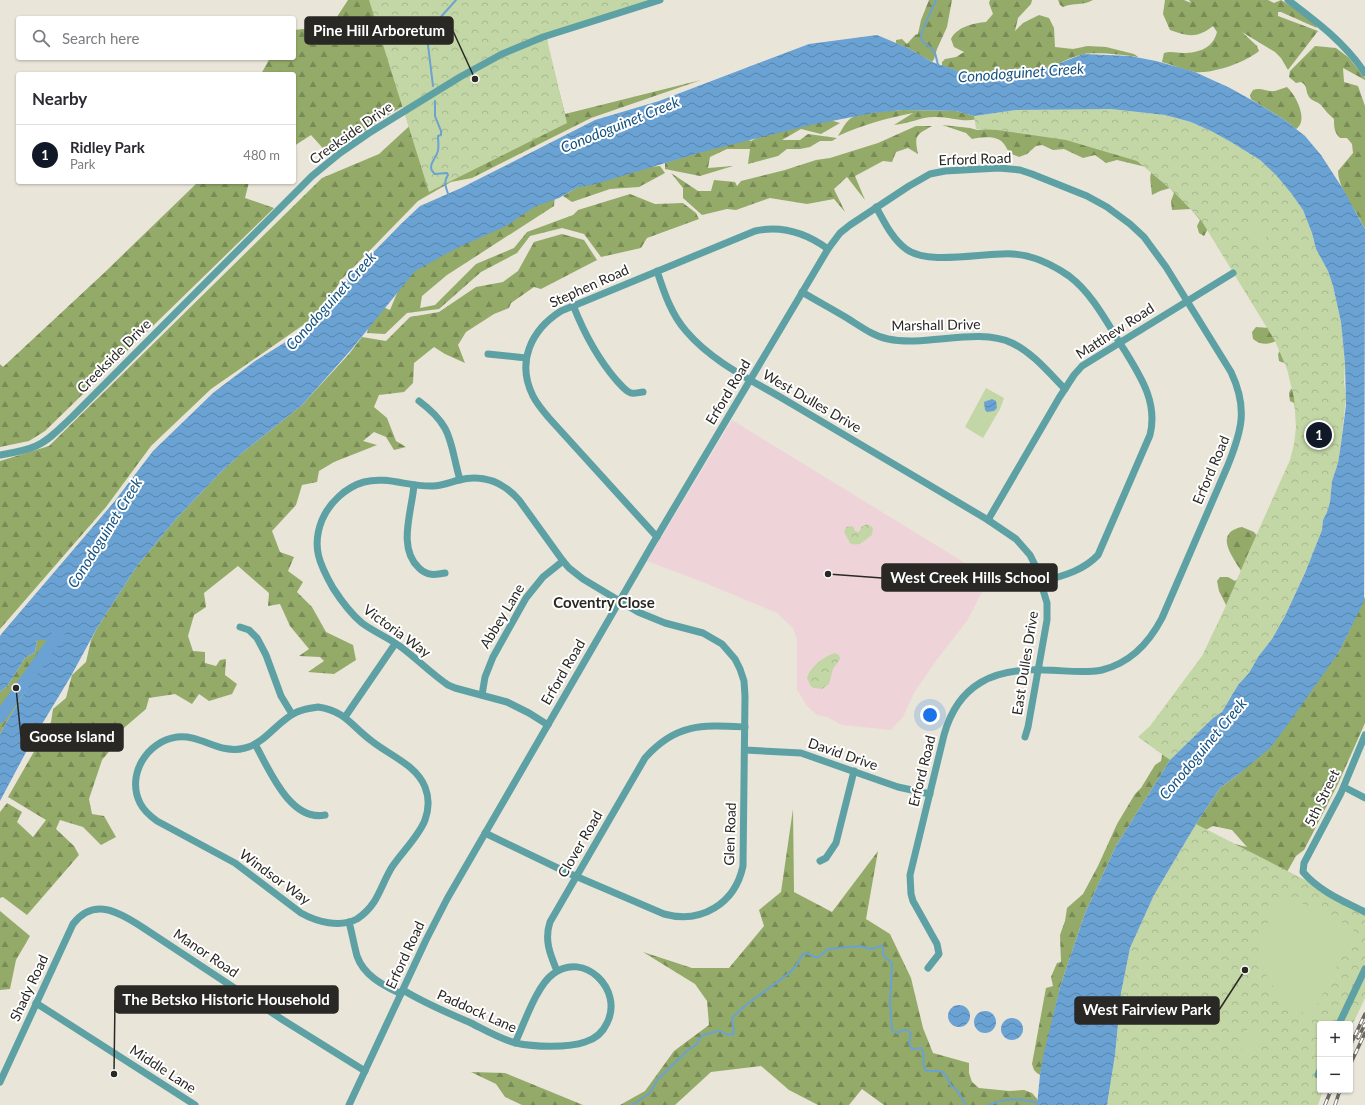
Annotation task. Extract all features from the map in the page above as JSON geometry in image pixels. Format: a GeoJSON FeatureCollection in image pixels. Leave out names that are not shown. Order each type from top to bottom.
{"type":"FeatureCollection","features":[{"type":"Feature","properties":{"kind":"street","name":"Creekside Drive"},"geometry":{"type":"LineString","coordinates":[[0,455],[36,446],[50,437],[72,417],[302,186],[320,169],[354,143],[460,77],[502,54],[543,37],[660,0]]}},
{"type":"Feature","properties":{"kind":"street"},"geometry":{"type":"LineString","coordinates":[[1288,0],[1334,36],[1354,58],[1365,73]]}},
{"type":"Feature","properties":{"kind":"street","name":"Erford Road"},"geometry":{"type":"LineString","coordinates":[[349,1105],[447,899],[619,601],[828,249],[840,233],[850,225],[927,175],[945,171],[999,168],[1020,170],[1087,196],[1116,213],[1130,224],[1154,250],[1231,372],[1239,392],[1242,413],[1241,425],[1237,443],[1231,458],[1162,618],[1153,634],[1143,646],[1124,661],[1102,670],[1080,672],[1021,670],[999,674],[978,684],[962,698],[954,709],[947,726],[910,876],[913,901],[937,944],[939,954],[928,968]]}},
{"type":"Feature","properties":{"kind":"street"},"geometry":{"type":"LineString","coordinates":[[876,207],[900,244],[918,255],[937,257],[1014,254],[1036,259],[1069,276],[1090,297],[1138,373],[1148,394],[1152,407],[1150,435],[1098,555],[1082,569],[1042,582]]}},
{"type":"Feature","properties":{"kind":"street","name":"Stephen Road"},"geometry":{"type":"LineString","coordinates":[[657,537],[554,424],[536,402],[526,374],[526,358],[531,342],[544,324],[561,311],[735,239],[762,230],[790,230],[798,232],[828,249]]}},
{"type":"Feature","properties":{"kind":"street","name":"West Dulles Drive"},"geometry":{"type":"LineString","coordinates":[[657,271],[671,306],[686,331],[710,355],[988,520]]}},
{"type":"Feature","properties":{"kind":"street","name":"Matthew Road"},"geometry":{"type":"LineString","coordinates":[[988,520],[1065,389],[1082,366],[1233,273]]}},
{"type":"Feature","properties":{"kind":"street","name":"Marshall Drive"},"geometry":{"type":"LineString","coordinates":[[802,292],[871,332],[886,338],[914,341],[984,337],[1007,341],[1030,355],[1065,389]]}},
{"type":"Feature","properties":{"kind":"street"},"geometry":{"type":"LineString","coordinates":[[573,306],[594,351],[613,376],[623,388],[631,393],[643,392]]}},
{"type":"Feature","properties":{"kind":"street"},"geometry":{"type":"LineString","coordinates":[[488,354],[526,358]]}},
{"type":"Feature","properties":{"kind":"street"},"geometry":{"type":"LineString","coordinates":[[419,401],[435,414],[446,428],[460,480]]}},
{"type":"Feature","properties":{"kind":"street","name":"Victoria Way"},"geometry":{"type":"LineString","coordinates":[[548,725],[507,702],[448,685],[395,644],[375,632],[352,615],[337,595],[319,560],[317,545],[323,518],[333,503],[342,494],[355,486],[368,482],[378,480],[434,486],[473,478],[484,479],[497,483],[511,491],[569,568],[619,601]]}},
{"type":"Feature","properties":{"kind":"street"},"geometry":{"type":"LineString","coordinates":[[414,485],[408,534],[410,552],[417,566],[427,574],[436,575],[445,573]]}},
{"type":"Feature","properties":{"kind":"street","name":"East Dulles Drive"},"geometry":{"type":"LineString","coordinates":[[988,520],[1016,539],[1024,547],[1036,567],[1042,582],[1047,604],[1047,614],[1038,670],[1025,737]]}},
{"type":"Feature","properties":{"kind":"street","name":"Abbey Lane"},"geometry":{"type":"LineString","coordinates":[[482,695],[492,657],[526,598],[543,577],[563,561]]}},
{"type":"Feature","properties":{"kind":"street","name":"Glen Road"},"geometry":{"type":"LineString","coordinates":[[485,833],[576,876],[657,912],[673,917],[681,918],[698,915],[716,907],[722,903],[736,885],[742,874],[743,866],[745,696],[744,681],[740,669],[730,652],[722,644],[703,633],[656,620],[619,601]]}},
{"type":"Feature","properties":{"kind":"street"},"geometry":{"type":"LineString","coordinates":[[240,627],[249,630],[257,638],[266,655],[281,696],[292,714]]}},
{"type":"Feature","properties":{"kind":"street"},"geometry":{"type":"LineString","coordinates":[[345,717],[395,644]]}},
{"type":"Feature","properties":{"kind":"street","name":"Windsor Way"},"geometry":{"type":"LineString","coordinates":[[318,708],[332,710],[345,717],[366,737],[384,751],[406,764],[416,772],[424,786],[428,801],[427,812],[422,827],[392,868],[374,902],[357,919],[349,922],[324,922],[302,913],[235,863],[157,821],[149,815],[141,804],[137,795],[136,786],[138,770],[144,756],[161,742],[170,738],[186,737],[220,748],[233,750],[243,749],[254,744],[292,714],[302,710],[318,708]]}},
{"type":"Feature","properties":{"kind":"street","name":"Clover Road"},"geometry":{"type":"LineString","coordinates":[[556,971],[548,948],[547,938],[550,922],[645,758],[670,736],[688,728],[710,726],[745,727]]}},
{"type":"Feature","properties":{"kind":"street","name":"5th Street"},"geometry":{"type":"LineString","coordinates":[[1365,735],[1344,787],[1304,863],[1303,872],[1321,889],[1365,912]]}},
{"type":"Feature","properties":{"kind":"street"},"geometry":{"type":"LineString","coordinates":[[254,744],[283,793],[294,806],[311,816],[325,814]]}},
{"type":"Feature","properties":{"kind":"street","name":"David Drive"},"geometry":{"type":"LineString","coordinates":[[744,750],[801,752],[898,787],[930,794]]}},
{"type":"Feature","properties":{"kind":"street"},"geometry":{"type":"LineString","coordinates":[[820,861],[826,858],[836,843],[854,771]]}},
{"type":"Feature","properties":{"kind":"street"},"geometry":{"type":"LineString","coordinates":[[1344,787],[1365,798]]}},
{"type":"Feature","properties":{"kind":"street","name":"Manor Road"},"geometry":{"type":"LineString","coordinates":[[89,911],[101,909],[110,910],[127,918],[283,1020],[365,1071]]}},
{"type":"Feature","properties":{"kind":"street","name":"Shady Road"},"geometry":{"type":"LineString","coordinates":[[0,1082],[73,924],[82,914],[89,911]]}},
{"type":"Feature","properties":{"kind":"street","name":"Paddock Lane"},"geometry":{"type":"LineString","coordinates":[[349,922],[357,956],[365,970],[380,984],[439,1008],[501,1038],[515,1042],[541,1046],[579,1044],[592,1039],[607,1024],[611,1012],[611,998],[601,979],[591,971],[584,968],[569,967],[556,971]]}},
{"type":"Feature","properties":{"kind":"street"},"geometry":{"type":"LineString","coordinates":[[1340,1021],[1365,968]]}},
{"type":"Feature","properties":{"kind":"street"},"geometry":{"type":"LineString","coordinates":[[515,1042],[540,988],[546,979],[556,971]]}},
{"type":"Feature","properties":{"kind":"street","name":"Middle Lane"},"geometry":{"type":"LineString","coordinates":[[36,1003],[195,1105]]}},
{"type":"Feature","properties":{"kind":"shaded area"},"geometry":{"type":"Polygon","coordinates":[[[732,420],[970,566],[982,592],[967,621],[938,658],[914,693],[903,717],[891,730],[842,725],[827,717],[817,715],[807,706],[797,690],[797,640],[793,628],[777,613],[647,561],[732,420]]]}},
{"type":"Feature","properties":{"kind":"green space"},"geometry":{"type":"Polygon","coordinates":[[[348,0],[642,0],[507,46],[388,115],[329,155],[311,135],[296,145],[296,72],[262,72],[269,60],[296,60],[296,30],[331,26],[348,0]]]}},
{"type":"Feature","properties":{"kind":"green space"},"geometry":{"type":"Polygon","coordinates":[[[369,0],[651,0],[546,35],[567,123],[429,192],[369,0]]]}},
{"type":"Feature","properties":{"kind":"green space"},"geometry":{"type":"Polygon","coordinates":[[[929,0],[952,0],[947,27],[932,62],[896,43],[896,40],[902,39],[907,44],[915,35],[918,34],[921,20],[929,0]]]}},
{"type":"Feature","properties":{"kind":"green space"},"geometry":{"type":"Polygon","coordinates":[[[990,0],[1032,0],[1031,4],[1018,18],[1015,31],[1023,23],[1039,15],[1049,18],[1054,28],[1055,47],[1073,49],[1088,46],[1106,47],[1134,54],[1138,57],[1090,53],[1084,54],[1033,74],[1014,78],[983,77],[942,66],[942,62],[945,59],[956,57],[964,52],[954,47],[951,39],[957,31],[966,26],[986,22],[993,14],[989,3],[990,0]]]}},
{"type":"Feature","properties":{"kind":"green space"},"geometry":{"type":"Polygon","coordinates":[[[1058,0],[1093,0],[1086,3],[1063,7],[1060,5],[1058,0]]]}},
{"type":"Feature","properties":{"kind":"green space"},"geometry":{"type":"Polygon","coordinates":[[[1165,0],[1184,0],[1191,3],[1189,0],[1268,0],[1274,3],[1281,0],[1312,19],[1317,28],[1281,12],[1278,12],[1278,16],[1318,31],[1288,70],[1281,58],[1275,52],[1242,32],[1257,46],[1259,51],[1238,63],[1220,69],[1195,72],[1162,62],[1164,53],[1189,53],[1200,51],[1209,46],[1217,32],[1213,26],[1197,35],[1187,35],[1170,30],[1163,14],[1165,0]]]}},
{"type":"Feature","properties":{"kind":"green space"},"geometry":{"type":"Polygon","coordinates":[[[1315,46],[1336,48],[1348,57],[1365,78],[1365,80],[1343,68],[1344,82],[1358,86],[1365,106],[1365,229],[1345,194],[1339,179],[1338,171],[1353,153],[1352,144],[1347,138],[1340,138],[1338,136],[1335,129],[1334,119],[1321,105],[1309,97],[1305,85],[1301,82],[1296,83],[1289,77],[1290,71],[1315,46]]]}},
{"type":"Feature","properties":{"kind":"green space"},"geometry":{"type":"Polygon","coordinates":[[[548,48],[565,114],[701,80],[591,118],[472,178],[451,182],[418,201],[342,279],[319,314],[211,389],[151,446],[106,507],[0,629],[0,461],[49,446],[322,178],[379,154],[430,107],[548,48]]]}},
{"type":"Feature","properties":{"kind":"green space"},"geometry":{"type":"Polygon","coordinates":[[[1287,87],[1291,91],[1300,108],[1301,120],[1300,125],[1296,129],[1251,99],[1250,95],[1253,90],[1256,89],[1275,91],[1287,87]]]}},
{"type":"Feature","properties":{"kind":"green space"},"geometry":{"type":"Polygon","coordinates":[[[1111,109],[1165,115],[1191,122],[1211,131],[1260,160],[1276,175],[1303,210],[1312,233],[1316,249],[1328,271],[1341,322],[1345,363],[1344,382],[1346,397],[1338,463],[1332,481],[1330,502],[1323,520],[1322,530],[1305,573],[1285,616],[1272,639],[1258,657],[1249,673],[1238,685],[1222,712],[1213,718],[1170,760],[1138,737],[1150,726],[1202,656],[1224,610],[1290,460],[1296,427],[1294,398],[1287,369],[1275,341],[1201,220],[1173,191],[1137,161],[1066,140],[997,130],[976,129],[974,116],[1016,110],[1111,109]]]}},
{"type":"Feature","properties":{"kind":"green space"},"geometry":{"type":"Polygon","coordinates":[[[903,110],[956,111],[974,116],[986,115],[973,120],[929,117],[894,125],[913,113],[875,122],[838,136],[846,123],[851,118],[858,115],[903,110]]]}},
{"type":"Feature","properties":{"kind":"green space"},"geometry":{"type":"Polygon","coordinates":[[[827,119],[840,123],[821,134],[801,129],[782,140],[800,140],[808,134],[837,138],[832,141],[820,141],[810,147],[800,149],[787,149],[778,156],[748,164],[750,149],[727,149],[710,157],[708,168],[733,166],[700,176],[665,169],[665,163],[742,137],[751,141],[782,125],[827,119]]]}},
{"type":"Feature","properties":{"kind":"green space"},"geometry":{"type":"Polygon","coordinates":[[[942,125],[977,130],[1001,128],[1042,131],[1136,159],[1146,167],[1117,160],[1106,163],[1095,155],[1083,158],[1064,149],[1053,150],[1042,145],[1036,146],[1027,154],[1019,157],[1009,153],[1004,144],[998,139],[985,137],[972,139],[966,133],[942,125]]]}},
{"type":"Feature","properties":{"kind":"green space"},"geometry":{"type":"Polygon","coordinates":[[[916,126],[932,126],[919,134],[916,139],[918,154],[908,148],[896,152],[892,162],[883,161],[855,176],[865,200],[847,177],[834,189],[845,212],[834,199],[807,204],[770,198],[736,210],[727,209],[702,215],[683,198],[683,188],[671,173],[698,191],[711,191],[714,180],[735,182],[737,186],[741,181],[785,170],[816,160],[830,158],[878,143],[916,126]]]}},
{"type":"Feature","properties":{"kind":"green space"},"geometry":{"type":"Polygon","coordinates":[[[1157,162],[1208,229],[1204,236],[1199,233],[1197,226],[1200,220],[1191,209],[1172,210],[1171,201],[1174,193],[1170,188],[1152,195],[1151,174],[1157,162]]]}},
{"type":"Feature","properties":{"kind":"green space"},"geometry":{"type":"Polygon","coordinates":[[[660,166],[665,173],[639,187],[610,189],[572,202],[563,196],[581,185],[638,168],[660,166]]]}},
{"type":"Feature","properties":{"kind":"green space"},"geometry":{"type":"Polygon","coordinates":[[[196,184],[248,184],[245,198],[274,208],[45,431],[29,441],[0,447],[0,364],[3,367],[104,273],[196,184]]]}},
{"type":"Feature","properties":{"kind":"green space"},"geometry":{"type":"Polygon","coordinates":[[[630,194],[655,204],[683,203],[696,213],[699,219],[647,238],[641,248],[601,257],[584,234],[562,228],[530,236],[517,253],[481,272],[439,309],[407,313],[385,334],[367,333],[369,324],[383,307],[390,310],[400,286],[413,270],[555,195],[554,206],[447,275],[422,296],[420,308],[435,305],[476,264],[514,248],[527,232],[573,215],[578,210],[630,194]]]}},
{"type":"Feature","properties":{"kind":"green space"},"geometry":{"type":"Polygon","coordinates":[[[1253,218],[1268,236],[1258,244],[1243,227],[1253,218]]]}},
{"type":"Feature","properties":{"kind":"green space"},"geometry":{"type":"Polygon","coordinates":[[[562,234],[584,240],[597,260],[541,289],[534,287],[511,303],[509,308],[494,314],[466,332],[458,345],[465,363],[434,347],[414,363],[413,383],[404,392],[379,395],[374,407],[387,418],[396,441],[406,447],[394,450],[386,437],[374,432],[363,441],[377,445],[334,462],[319,471],[317,482],[302,485],[296,505],[272,531],[280,552],[294,557],[288,571],[303,582],[297,592],[312,607],[326,632],[353,645],[356,660],[334,674],[308,672],[324,661],[320,657],[299,656],[309,649],[290,626],[280,604],[268,606],[269,593],[238,566],[204,593],[206,607],[194,615],[188,636],[193,651],[205,652],[205,663],[216,666],[220,660],[226,659],[225,675],[237,684],[232,694],[209,701],[199,694],[192,704],[175,694],[149,698],[146,709],[111,739],[112,748],[102,760],[89,799],[92,814],[104,816],[116,837],[101,845],[83,827],[60,820],[56,829],[74,846],[79,855],[27,915],[3,897],[0,898],[0,812],[7,803],[22,812],[17,822],[33,837],[46,820],[8,797],[51,722],[53,709],[66,698],[72,675],[86,662],[91,640],[97,628],[137,566],[176,519],[221,472],[242,453],[302,405],[349,354],[362,337],[386,341],[410,317],[439,312],[476,287],[503,282],[518,271],[534,242],[562,234]]]}},
{"type":"Feature","properties":{"kind":"green space"},"geometry":{"type":"Polygon","coordinates":[[[1256,327],[1269,328],[1288,340],[1286,333],[1292,328],[1301,331],[1302,344],[1321,355],[1322,365],[1327,368],[1327,378],[1324,387],[1328,390],[1328,396],[1322,403],[1310,400],[1306,405],[1304,414],[1306,423],[1319,423],[1322,429],[1317,431],[1303,424],[1298,418],[1294,403],[1290,401],[1289,393],[1291,389],[1296,388],[1300,392],[1299,401],[1304,404],[1313,391],[1319,389],[1312,380],[1311,373],[1316,366],[1307,366],[1299,357],[1290,363],[1279,361],[1278,354],[1283,346],[1276,341],[1264,344],[1253,339],[1252,332],[1256,327]]]}},
{"type":"Feature","properties":{"kind":"green space"},"geometry":{"type":"Polygon","coordinates":[[[986,388],[1004,398],[1000,409],[983,438],[965,427],[986,388]]]}},
{"type":"Feature","properties":{"kind":"green space"},"geometry":{"type":"Polygon","coordinates":[[[867,524],[873,528],[872,535],[857,545],[850,543],[844,532],[846,527],[853,526],[855,531],[858,532],[860,531],[861,527],[867,524]]]}},
{"type":"Feature","properties":{"kind":"green space"},"geometry":{"type":"Polygon","coordinates":[[[1242,527],[1254,532],[1261,541],[1228,609],[1219,591],[1217,581],[1220,577],[1228,577],[1235,581],[1239,578],[1242,572],[1230,553],[1227,540],[1228,534],[1233,530],[1242,527]]]}},
{"type":"Feature","properties":{"kind":"green space"},"geometry":{"type":"Polygon","coordinates":[[[1365,597],[1365,723],[1338,784],[1304,850],[1296,856],[1287,872],[1112,1105],[1218,840],[1247,847],[1232,830],[1213,826],[1187,840],[1220,788],[1240,773],[1339,652],[1365,597]]]}},
{"type":"Feature","properties":{"kind":"green space"},"geometry":{"type":"Polygon","coordinates":[[[37,640],[47,640],[52,647],[0,735],[0,692],[8,685],[25,658],[35,652],[37,640]]]}},
{"type":"Feature","properties":{"kind":"green space"},"geometry":{"type":"Polygon","coordinates":[[[835,653],[839,655],[840,659],[833,669],[829,684],[822,689],[813,688],[807,678],[811,670],[822,659],[835,653]]]}},
{"type":"Feature","properties":{"kind":"green space"},"geometry":{"type":"Polygon","coordinates":[[[1196,728],[1170,760],[1116,846],[1085,913],[1060,987],[1040,1075],[1034,1070],[1032,1064],[1046,988],[1053,986],[1051,977],[1057,963],[1061,962],[1060,935],[1065,921],[1067,908],[1083,894],[1098,866],[1117,824],[1155,765],[1161,761],[1164,744],[1196,728]]]}},
{"type":"Feature","properties":{"kind":"green space"},"geometry":{"type":"Polygon","coordinates":[[[793,809],[794,892],[832,912],[878,851],[866,919],[890,934],[911,978],[923,1028],[933,1053],[969,1063],[969,1073],[972,1082],[979,1088],[1009,1091],[1024,1090],[1032,1093],[1038,1100],[1037,1105],[884,1105],[862,1089],[849,1105],[818,1105],[789,1090],[761,1066],[711,1072],[675,1105],[620,1105],[645,1091],[674,1051],[709,1025],[707,1001],[695,984],[643,952],[692,968],[729,968],[764,926],[759,910],[781,892],[793,809]]]}},
{"type":"Feature","properties":{"kind":"green space"},"geometry":{"type":"Polygon","coordinates":[[[1196,824],[1365,911],[1365,998],[1353,1024],[1353,1021],[1317,1021],[1317,1093],[1322,1093],[1318,1105],[1107,1105],[1115,1055],[1121,993],[1130,948],[1154,895],[1196,824]]]}},
{"type":"Feature","properties":{"kind":"green space"},"geometry":{"type":"Polygon","coordinates":[[[1281,894],[1353,928],[1354,933],[1311,1017],[1287,1002],[1275,989],[1265,973],[1259,952],[1268,923],[1281,894]]]}},
{"type":"Feature","properties":{"kind":"green space"},"geometry":{"type":"Polygon","coordinates":[[[0,911],[30,936],[16,960],[10,989],[0,990],[0,911]]]}},
{"type":"Feature","properties":{"kind":"green space"},"geometry":{"type":"Polygon","coordinates":[[[1248,1028],[1262,1033],[1255,1054],[1241,1049],[1248,1028]]]}},
{"type":"Feature","properties":{"kind":"green space"},"geometry":{"type":"Polygon","coordinates":[[[471,1072],[505,1073],[583,1105],[522,1105],[505,1097],[496,1084],[471,1072]]]}},
{"type":"Feature","properties":{"kind":"water"},"geometry":{"type":"Polygon","coordinates":[[[877,35],[908,48],[932,62],[973,76],[995,79],[1027,76],[1083,54],[1130,56],[1156,61],[1195,72],[1230,88],[1257,103],[1286,121],[1305,136],[1321,155],[1343,189],[1365,229],[1364,601],[1339,652],[1291,720],[1270,748],[1220,788],[1196,824],[1154,895],[1130,948],[1121,993],[1115,1055],[1107,1105],[1037,1105],[1043,1057],[1060,987],[1085,913],[1116,846],[1170,760],[1213,718],[1222,712],[1238,685],[1249,673],[1258,657],[1272,639],[1285,616],[1305,573],[1322,530],[1323,520],[1330,502],[1332,481],[1338,463],[1346,405],[1345,363],[1341,322],[1328,271],[1316,249],[1312,233],[1303,210],[1276,175],[1260,160],[1231,142],[1191,122],[1165,115],[1111,109],[1016,110],[974,116],[956,111],[903,110],[873,113],[806,126],[702,152],[592,185],[578,187],[559,198],[534,207],[506,226],[455,249],[415,271],[351,350],[302,405],[242,453],[221,472],[176,519],[137,566],[97,628],[71,676],[33,739],[0,801],[0,735],[52,647],[47,640],[37,640],[35,652],[25,658],[8,685],[0,692],[0,636],[114,502],[153,451],[213,393],[255,361],[295,336],[321,317],[345,281],[420,206],[461,188],[595,120],[659,101],[809,44],[877,35]]]}},
{"type":"Feature","properties":{"kind":"water"},"geometry":{"type":"Polygon","coordinates":[[[992,399],[996,401],[997,408],[994,411],[987,412],[985,410],[984,402],[992,399]]]}},
{"type":"Feature","properties":{"kind":"water"},"geometry":{"type":"Polygon","coordinates":[[[959,1005],[967,1008],[970,1016],[967,1024],[959,1027],[951,1024],[948,1016],[951,1008],[959,1005]]]}},
{"type":"Feature","properties":{"kind":"water"},"geometry":{"type":"Polygon","coordinates":[[[985,1011],[993,1014],[996,1022],[993,1030],[985,1033],[977,1030],[974,1022],[977,1014],[985,1011]]]}},
{"type":"Feature","properties":{"kind":"water"},"geometry":{"type":"Polygon","coordinates":[[[1012,1018],[1020,1021],[1023,1029],[1020,1037],[1012,1040],[1004,1037],[1001,1029],[1004,1021],[1012,1018]]]}},
{"type":"Feature","properties":{"kind":"waterway"},"geometry":{"type":"LineString","coordinates":[[433,86],[428,45],[439,19],[456,0]]}},
{"type":"Feature","properties":{"kind":"waterway"},"geometry":{"type":"LineString","coordinates":[[936,0],[924,26],[921,39],[934,51],[938,65]]}},
{"type":"Feature","properties":{"kind":"waterway"},"geometry":{"type":"LineString","coordinates":[[435,101],[435,116],[441,131],[441,135],[438,136],[438,150],[432,162],[431,168],[435,174],[447,173],[446,185],[449,196]]}},
{"type":"Feature","properties":{"kind":"waterway","name":"Conodoguinet Creek"},"geometry":{"type":"LineString","coordinates":[[0,717],[59,633]]}},
{"type":"Feature","properties":{"kind":"waterway"},"geometry":{"type":"LineString","coordinates":[[632,1105],[650,1093],[657,1080],[688,1050],[696,1045],[703,1035],[721,1031],[727,1035],[734,1034],[732,1019],[734,1016],[746,1005],[788,974],[796,966],[803,954],[807,953],[815,957],[819,957],[828,949],[859,946],[871,949],[882,946],[883,955],[892,963],[890,1004],[892,1030],[897,1033],[907,1030],[911,1033],[909,1043],[911,1048],[921,1048],[923,1051],[923,1064],[926,1071],[941,1071],[947,1077],[951,1086],[956,1089],[966,1105]]}},
{"type":"Feature","properties":{"kind":"waterway"},"geometry":{"type":"LineString","coordinates":[[989,1105],[995,1102],[1008,1100],[1026,1100],[1039,1103]]}},
{"type":"Feature","properties":{"kind":"railway"},"geometry":{"type":"LineString","coordinates":[[1353,1040],[1365,1014]]}},
{"type":"Feature","properties":{"kind":"railway"},"geometry":{"type":"LineString","coordinates":[[1358,1038],[1365,1024]]}},
{"type":"Feature","properties":{"kind":"railway"},"geometry":{"type":"LineString","coordinates":[[1353,1059],[1365,1033]]}},
{"type":"Feature","properties":{"kind":"railway"},"geometry":{"type":"LineString","coordinates":[[1325,1105],[1330,1093]]}},
{"type":"Feature","properties":{"kind":"railway"},"geometry":{"type":"LineString","coordinates":[[1335,1105],[1339,1093]]}},
{"type":"Feature","properties":{"kind":"place","name":"Pine Hill Arboretum"},"geometry":{"type":"Point","coordinates":[475,79]}},
{"type":"Feature","properties":{"kind":"place","name":"Ridley Park"},"geometry":{"type":"Point","coordinates":[1319,435]}},
{"type":"Feature","properties":{"kind":"place","name":"West Creek Hills School"},"geometry":{"type":"Point","coordinates":[828,574]}},
{"type":"Feature","properties":{"kind":"place","name":"Goose Island"},"geometry":{"type":"Point","coordinates":[16,688]}},
{"type":"Feature","properties":{"kind":"place","name":"West Fairview Park"},"geometry":{"type":"Point","coordinates":[1245,970]}},
{"type":"Feature","properties":{"kind":"place","name":"The Betsko Historic Household"},"geometry":{"type":"Point","coordinates":[114,1074]}},
{"type":"Feature","properties":{"kind":"district","name":"Coventry Close"},"geometry":{"type":"Point","coordinates":[604,603]}}]}
